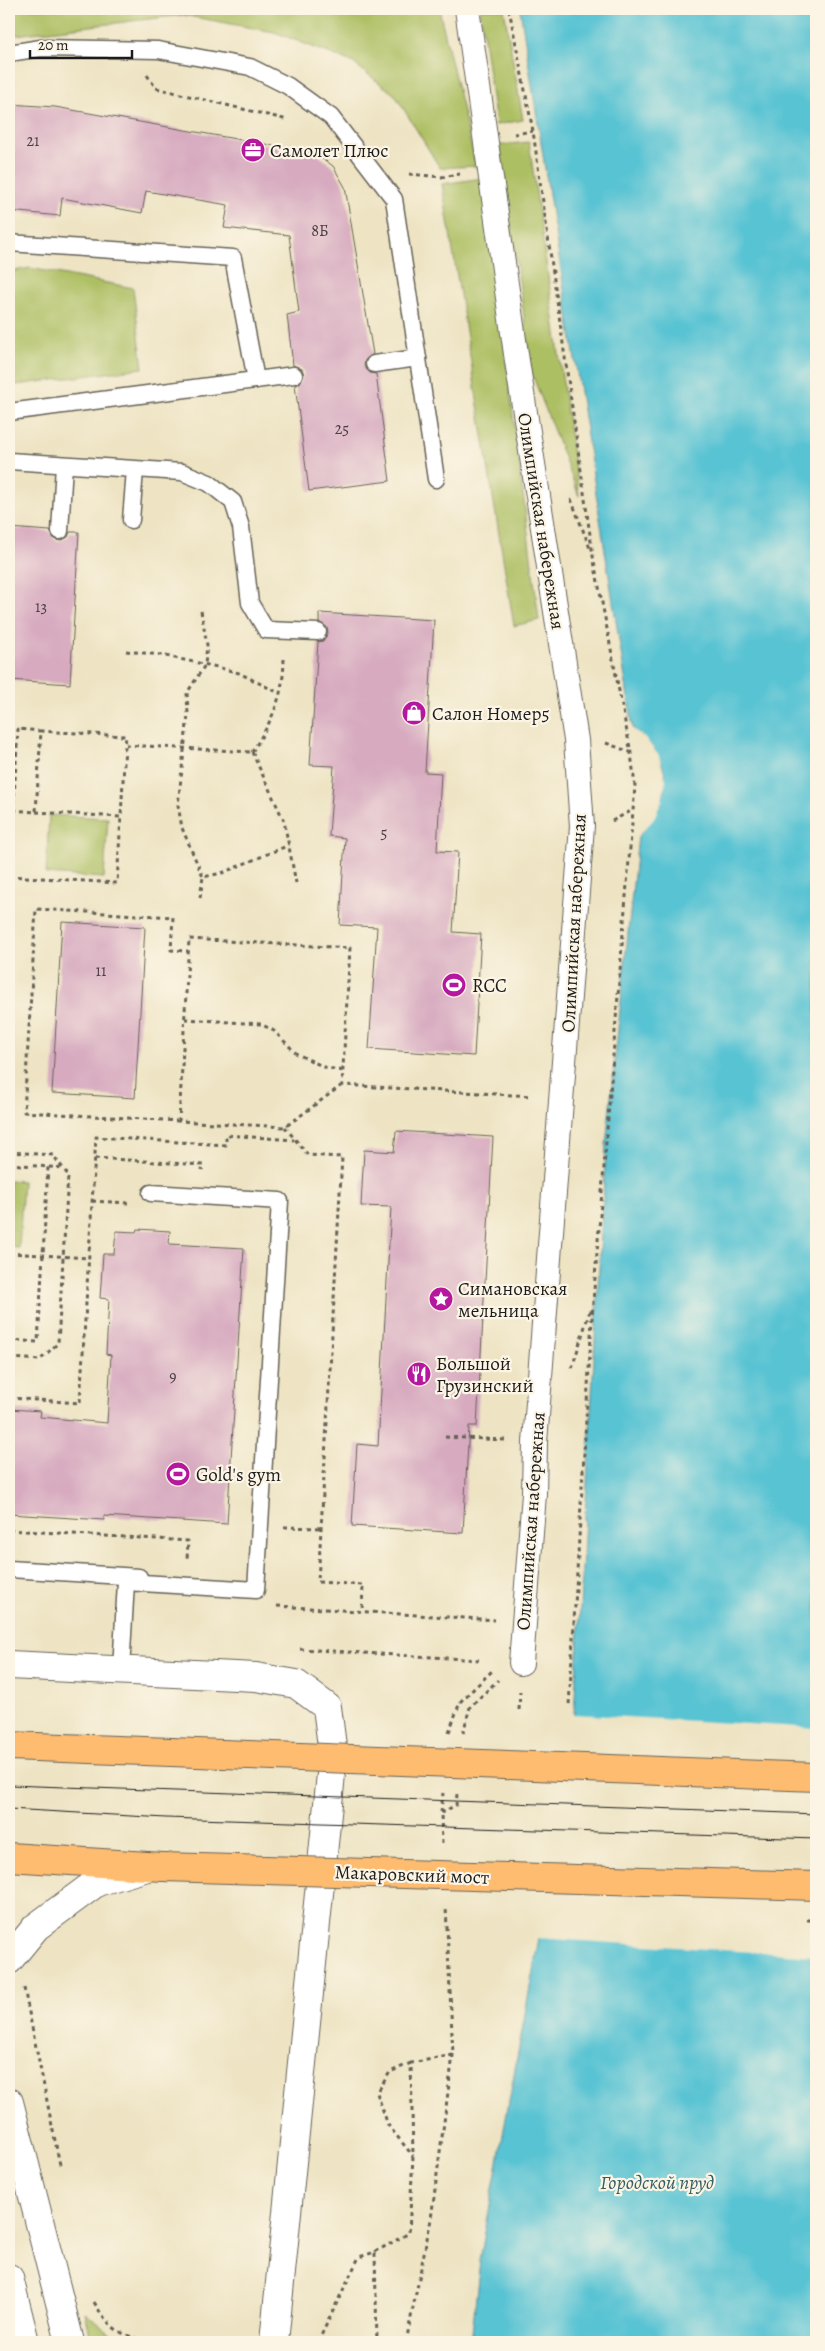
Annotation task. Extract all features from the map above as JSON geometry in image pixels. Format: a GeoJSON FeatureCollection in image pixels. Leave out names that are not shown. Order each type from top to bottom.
{"type":"FeatureCollection","features":[{"type":"Feature","properties":{"kind":"main road"},"geometry":{"type":"LineString","coordinates":[[9,1746],[816,1777]]}},
{"type":"Feature","properties":{"kind":"main road","name":"Макаровский мост"},"geometry":{"type":"LineString","coordinates":[[9,1857],[157,1866],[816,1886]]}},
{"type":"Feature","properties":{"kind":"street","name":"Олимпийская набережная"},"geometry":{"type":"LineString","coordinates":[[467,9],[517,361],[576,740],[582,826],[521,1663]]}},
{"type":"Feature","properties":{"kind":"street"},"geometry":{"type":"LineString","coordinates":[[9,1665],[256,1677],[296,1684],[327,1707],[333,1754],[274,2342]]}},
{"type":"Feature","properties":{"kind":"street"},"geometry":{"type":"LineString","coordinates":[[9,1960],[36,1927],[97,1882],[157,1866]]}},
{"type":"Feature","properties":{"kind":"street"},"geometry":{"type":"LineString","coordinates":[[9,2102],[70,2342]]}},
{"type":"Feature","properties":{"kind":"street"},"geometry":{"type":"LineString","coordinates":[[9,2278],[25,2342]]}},
{"type":"Feature","properties":{"kind":"lane"},"geometry":{"type":"LineString","coordinates":[[9,53],[41,48],[158,50],[250,67],[288,86],[331,117],[394,199],[436,479]]}},
{"type":"Feature","properties":{"kind":"lane"},"geometry":{"type":"LineString","coordinates":[[9,243],[233,258],[256,380]]}},
{"type":"Feature","properties":{"kind":"lane"},"geometry":{"type":"LineString","coordinates":[[374,364],[418,358]]}},
{"type":"Feature","properties":{"kind":"lane"},"geometry":{"type":"LineString","coordinates":[[9,412],[294,375]]}},
{"type":"Feature","properties":{"kind":"lane"},"geometry":{"type":"LineString","coordinates":[[9,462],[182,472],[209,483],[233,502],[242,527],[250,603],[266,630],[318,632]]}},
{"type":"Feature","properties":{"kind":"lane"},"geometry":{"type":"LineString","coordinates":[[60,531],[64,465]]}},
{"type":"Feature","properties":{"kind":"lane"},"geometry":{"type":"LineString","coordinates":[[131,520],[134,470]]}},
{"type":"Feature","properties":{"kind":"lane"},"geometry":{"type":"LineString","coordinates":[[125,1670],[126,1582],[256,1590],[280,1201],[151,1193]]}},
{"type":"Feature","properties":{"kind":"lane"},"geometry":{"type":"LineString","coordinates":[[9,1569],[164,1579]]}},
{"type":"Feature","properties":{"kind":"path"},"geometry":{"type":"LineString","coordinates":[[142,69],[156,88],[289,120]]}},
{"type":"Feature","properties":{"kind":"path"},"geometry":{"type":"LineString","coordinates":[[373,172],[441,177]]}},
{"type":"Feature","properties":{"kind":"path"},"geometry":{"type":"LineString","coordinates":[[200,898],[203,877],[182,828],[178,805],[188,715],[187,693],[205,665],[207,645],[201,611]]}},
{"type":"Feature","properties":{"kind":"path"},"geometry":{"type":"LineString","coordinates":[[126,651],[161,655],[239,673],[280,693]]}},
{"type":"Feature","properties":{"kind":"path"},"geometry":{"type":"LineString","coordinates":[[252,752],[272,720],[284,675],[284,656]]}},
{"type":"Feature","properties":{"kind":"path"},"geometry":{"type":"LineString","coordinates":[[9,728],[126,736],[117,883],[9,876]]}},
{"type":"Feature","properties":{"kind":"path"},"geometry":{"type":"LineString","coordinates":[[9,882],[10,830],[18,729]]}},
{"type":"Feature","properties":{"kind":"path"},"geometry":{"type":"LineString","coordinates":[[36,812],[41,731]]}},
{"type":"Feature","properties":{"kind":"path"},"geometry":{"type":"LineString","coordinates":[[125,745],[252,752]]}},
{"type":"Feature","properties":{"kind":"path"},"geometry":{"type":"LineString","coordinates":[[252,752],[284,821],[296,883]]}},
{"type":"Feature","properties":{"kind":"path"},"geometry":{"type":"LineString","coordinates":[[13,810],[121,817]]}},
{"type":"Feature","properties":{"kind":"path"},"geometry":{"type":"LineString","coordinates":[[203,877],[222,873],[289,845]]}},
{"type":"Feature","properties":{"kind":"path"},"geometry":{"type":"LineString","coordinates":[[188,951],[171,950],[173,917],[36,909],[24,1112],[285,1127],[342,1085],[562,1097]]}},
{"type":"Feature","properties":{"kind":"path"},"geometry":{"type":"LineString","coordinates":[[179,1121],[189,939],[350,948],[342,1085]]}},
{"type":"Feature","properties":{"kind":"path"},"geometry":{"type":"LineString","coordinates":[[185,1019],[261,1024],[274,1031],[297,1054],[324,1066],[343,1071]]}},
{"type":"Feature","properties":{"kind":"path"},"geometry":{"type":"LineString","coordinates":[[285,1127],[308,1155],[342,1157],[318,1582],[363,1585],[362,1612]]}},
{"type":"Feature","properties":{"kind":"path"},"geometry":{"type":"LineString","coordinates":[[9,1398],[80,1403],[96,1137],[226,1145],[226,1135],[294,1140]]}},
{"type":"Feature","properties":{"kind":"path"},"geometry":{"type":"LineString","coordinates":[[9,1152],[52,1155],[68,1175],[58,1343],[40,1360],[9,1358]]}},
{"type":"Feature","properties":{"kind":"path"},"geometry":{"type":"LineString","coordinates":[[9,1164],[63,1168]]}},
{"type":"Feature","properties":{"kind":"path"},"geometry":{"type":"LineString","coordinates":[[9,1340],[38,1342],[48,1167]]}},
{"type":"Feature","properties":{"kind":"path"},"geometry":{"type":"LineString","coordinates":[[9,1253],[89,1258]]}},
{"type":"Feature","properties":{"kind":"path"},"geometry":{"type":"LineString","coordinates":[[446,1437],[502,1440]]}},
{"type":"Feature","properties":{"kind":"path"},"geometry":{"type":"LineString","coordinates":[[283,1527],[321,1528]]}},
{"type":"Feature","properties":{"kind":"path"},"geometry":{"type":"LineString","coordinates":[[272,1606],[523,1622]]}},
{"type":"Feature","properties":{"kind":"path"},"geometry":{"type":"LineString","coordinates":[[300,1649],[479,1660]]}},
{"type":"Feature","properties":{"kind":"path"},"geometry":{"type":"LineString","coordinates":[[441,1814],[443,1852]]}},
{"type":"Feature","properties":{"kind":"path"},"geometry":{"type":"LineString","coordinates":[[406,2342],[431,2219],[453,2055],[445,1900]]}},
{"type":"Feature","properties":{"kind":"path"},"geometry":{"type":"LineString","coordinates":[[27,1981],[24,1987],[24,1996],[62,2171]]}},
{"type":"Feature","properties":{"kind":"path"},"geometry":{"type":"LineString","coordinates":[[413,2156],[388,2125],[377,2094],[390,2072],[411,2063],[453,2055]]}},
{"type":"Feature","properties":{"kind":"path"},"geometry":{"type":"LineString","coordinates":[[318,2342],[359,2257],[375,2252],[409,2233],[413,2156],[411,2063]]}},
{"type":"Feature","properties":{"kind":"path"},"geometry":{"type":"LineString","coordinates":[[375,2252],[378,2342]]}},
{"type":"Feature","properties":{"kind":"path"},"geometry":{"type":"LineString","coordinates":[[91,2296],[105,2321],[128,2337],[153,2342]]}},
{"type":"Feature","properties":{"kind":"green space"},"geometry":{"type":"Polygon","coordinates":[[[12,9],[439,9],[476,166],[440,168],[395,95],[352,62],[274,32],[183,15],[15,35],[12,9]]]}},
{"type":"Feature","properties":{"kind":"green space"},"geometry":{"type":"Polygon","coordinates":[[[480,9],[504,9],[523,120],[496,125],[480,9]]]}},
{"type":"Feature","properties":{"kind":"green space"},"geometry":{"type":"Polygon","coordinates":[[[529,142],[579,496],[532,374],[500,145],[529,142]]]}},
{"type":"Feature","properties":{"kind":"green space"},"geometry":{"type":"Polygon","coordinates":[[[483,178],[539,620],[514,626],[442,184],[483,178]]]}},
{"type":"Feature","properties":{"kind":"green space"},"geometry":{"type":"Polygon","coordinates":[[[30,268],[133,288],[143,368],[9,386],[9,272],[30,268]]]}},
{"type":"Feature","properties":{"kind":"green space"},"geometry":{"type":"Polygon","coordinates":[[[49,815],[108,818],[104,878],[46,874],[49,815]]]}},
{"type":"Feature","properties":{"kind":"green space"},"geometry":{"type":"Polygon","coordinates":[[[9,1180],[23,1181],[19,1248],[9,1247],[9,1180]]]}},
{"type":"Feature","properties":{"kind":"green space"},"geometry":{"type":"Polygon","coordinates":[[[85,2313],[122,2342],[92,2342],[85,2313]]]}},
{"type":"Feature","properties":{"kind":"water","name":"Городской пруд"},"geometry":{"type":"Polygon","coordinates":[[[520,9],[816,9],[816,2342],[471,2342],[480,2260],[539,1938],[574,1714],[606,1145],[638,836],[650,822],[658,808],[665,781],[663,767],[657,754],[647,741],[633,729],[520,9]]]}},
{"type":"Feature","properties":{"kind":"pier"},"geometry":{"type":"Polygon","coordinates":[[[633,729],[646,739],[659,756],[666,780],[662,801],[653,820],[638,836],[637,834],[651,819],[659,801],[664,780],[656,757],[644,740],[631,731],[633,729]]]}},
{"type":"Feature","properties":{"kind":"pier"},"geometry":{"type":"Polygon","coordinates":[[[572,1714],[816,1728],[816,1956],[537,1938],[572,1714]]]}},
{"type":"Feature","properties":{"kind":"building"},"geometry":{"type":"Polygon","coordinates":[[[9,104],[55,107],[315,153],[333,166],[345,187],[373,354],[365,360],[364,366],[370,373],[376,374],[390,481],[309,491],[295,385],[300,383],[304,374],[302,369],[293,365],[287,315],[299,312],[289,235],[224,228],[228,205],[146,191],[142,213],[62,198],[60,216],[9,211],[9,104]]]}},
{"type":"Feature","properties":{"kind":"building"},"geometry":{"type":"Polygon","coordinates":[[[9,528],[50,531],[54,539],[60,541],[68,537],[70,532],[79,532],[70,684],[9,680],[9,528]]]}},
{"type":"Feature","properties":{"kind":"building"},"geometry":{"type":"Polygon","coordinates":[[[319,613],[434,620],[425,772],[441,773],[437,851],[458,852],[453,932],[481,934],[474,1056],[369,1049],[377,927],[340,925],[345,838],[329,836],[334,766],[310,765],[318,642],[323,641],[328,633],[327,627],[319,622],[319,613]]]}},
{"type":"Feature","properties":{"kind":"building"},"geometry":{"type":"Polygon","coordinates":[[[62,922],[145,927],[135,1098],[52,1093],[62,922]]]}},
{"type":"Feature","properties":{"kind":"building"},"geometry":{"type":"Polygon","coordinates":[[[396,1131],[493,1137],[477,1426],[469,1426],[463,1533],[352,1526],[357,1444],[378,1446],[391,1207],[361,1206],[364,1150],[394,1152],[396,1131]]]}},
{"type":"Feature","properties":{"kind":"building"},"geometry":{"type":"Polygon","coordinates":[[[137,1229],[170,1231],[169,1244],[244,1248],[227,1524],[104,1516],[104,1520],[9,1514],[9,1409],[41,1411],[40,1417],[107,1423],[111,1355],[106,1354],[109,1299],[100,1298],[103,1254],[114,1254],[116,1231],[136,1232],[137,1229]]]}},
{"type":"Feature","properties":{"kind":"tram line"},"geometry":{"type":"LineString","coordinates":[[9,1785],[816,1814]]}},
{"type":"Feature","properties":{"kind":"tram line"},"geometry":{"type":"LineString","coordinates":[[9,1809],[166,1818],[816,1839]]}},
{"type":"Feature","properties":{"kind":"place","name":"Самолет Плюс"},"geometry":{"type":"Point","coordinates":[253,150]}},
{"type":"Feature","properties":{"kind":"place","name":"Салон Номер5"},"geometry":{"type":"Point","coordinates":[414,713]}},
{"type":"Feature","properties":{"kind":"place","name":"RCC"},"geometry":{"type":"Point","coordinates":[454,985]}},
{"type":"Feature","properties":{"kind":"place","name":"Симановская мельница"},"geometry":{"type":"Point","coordinates":[441,1299]}},
{"type":"Feature","properties":{"kind":"place","name":"Большой Грузинский"},"geometry":{"type":"Point","coordinates":[419,1374]}},
{"type":"Feature","properties":{"kind":"place","name":"Gold's gym"},"geometry":{"type":"Point","coordinates":[178,1474]}}]}
